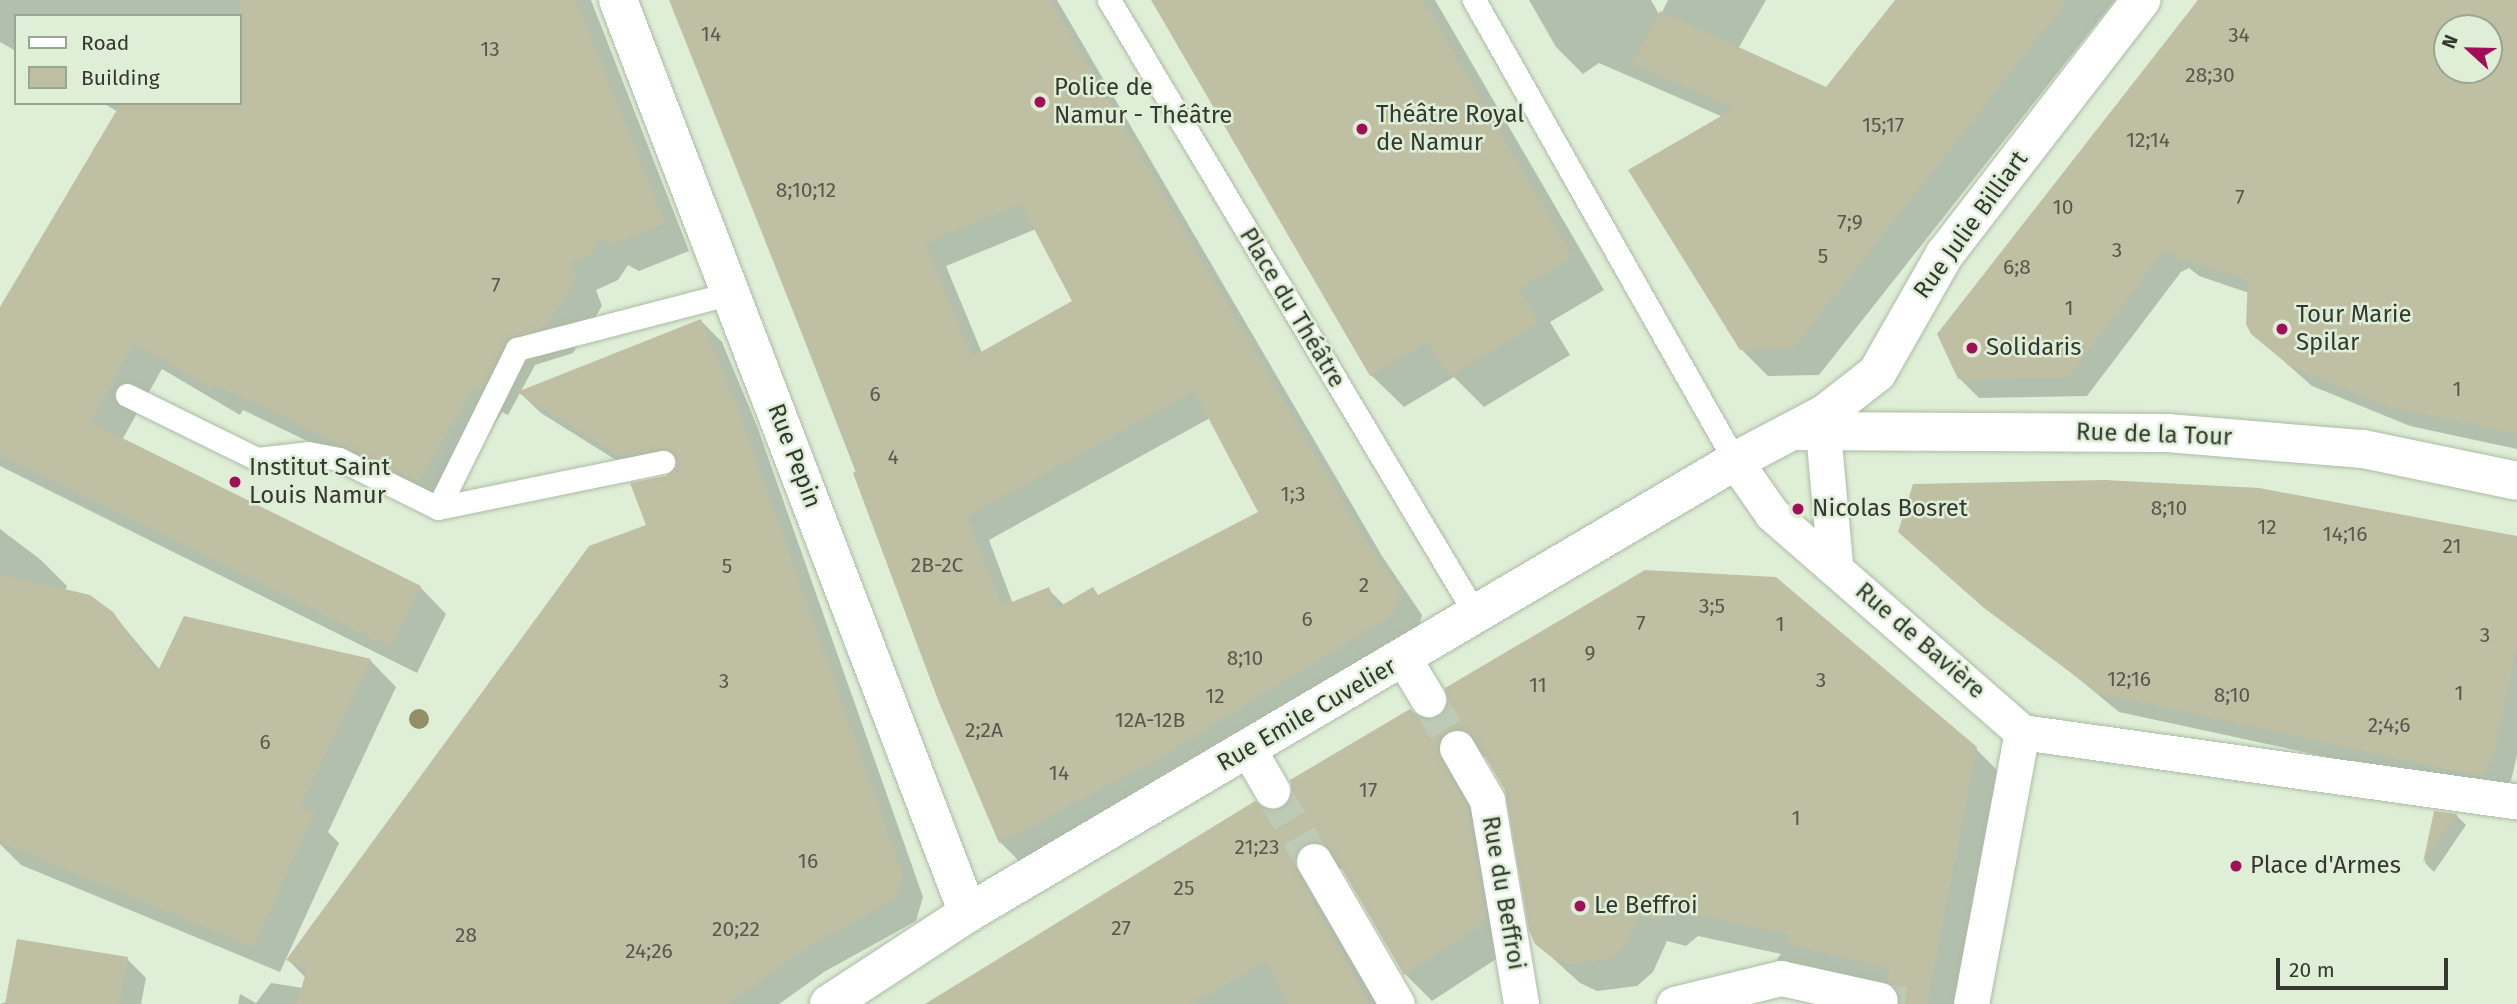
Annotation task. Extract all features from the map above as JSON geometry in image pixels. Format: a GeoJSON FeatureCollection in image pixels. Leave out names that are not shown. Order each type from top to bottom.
{"type":"FeatureCollection","features":[{"type":"Feature","properties":{"kind":"street","name":"Rue Pepin"},"geometry":{"type":"LineString","coordinates":[[618,0],[968,913]]}},
{"type":"Feature","properties":{"kind":"street","name":"Rue Julie Billiart"},"geometry":{"type":"LineString","coordinates":[[1805,431],[1877,373],[1945,254],[2141,0]]}},
{"type":"Feature","properties":{"kind":"street","name":"Rue Emile Cuvelier"},"geometry":{"type":"LineString","coordinates":[[828,1004],[968,913],[1405,659],[1735,461],[1805,431]]}},
{"type":"Feature","properties":{"kind":"street","name":"Rue de Bavière"},"geometry":{"type":"LineString","coordinates":[[1805,431],[1835,565]]}},
{"type":"Feature","properties":{"kind":"street","name":"Rue de la Tour"},"geometry":{"type":"LineString","coordinates":[[1805,431],[2167,433],[2362,449],[2517,481]]}},
{"type":"Feature","properties":{"kind":"street","name":"Rue de Bavière"},"geometry":{"type":"LineString","coordinates":[[1735,461],[1772,513],[1835,565],[2014,724]]}},
{"type":"Feature","properties":{"kind":"street"},"geometry":{"type":"LineString","coordinates":[[1405,659],[1427,699]]}},
{"type":"Feature","properties":{"kind":"street"},"geometry":{"type":"LineString","coordinates":[[1971,1004],[2014,724],[2517,802]]}},
{"type":"Feature","properties":{"kind":"street","name":"Rue du Beffroi"},"geometry":{"type":"LineString","coordinates":[[1457,748],[1487,800],[1521,1004]]}},
{"type":"Feature","properties":{"kind":"street"},"geometry":{"type":"LineString","coordinates":[[1248,749],[1272,790]]}},
{"type":"Feature","properties":{"kind":"street"},"geometry":{"type":"LineString","coordinates":[[1314,861],[1397,1004]]}},
{"type":"Feature","properties":{"kind":"street"},"geometry":{"type":"LineString","coordinates":[[1674,1004],[1781,978],[1880,1000]]}},
{"type":"Feature","properties":{"kind":"lane","name":"Place du Théâtre"},"geometry":{"type":"LineString","coordinates":[[1109,0],[1476,615]]}},
{"type":"Feature","properties":{"kind":"lane"},"geometry":{"type":"LineString","coordinates":[[1474,0],[1735,461]]}},
{"type":"Feature","properties":{"kind":"lane"},"geometry":{"type":"LineString","coordinates":[[438,508],[517,349],[732,293]]}},
{"type":"Feature","properties":{"kind":"lane"},"geometry":{"type":"LineString","coordinates":[[127,395],[257,459],[308,453],[339,459],[438,508],[663,462]]}},
{"type":"Feature","properties":{"kind":"building","name":"Institut Saint Louis Namur"},"geometry":{"type":"Polygon","coordinates":[[[240,0],[576,0],[665,223],[611,245],[600,239],[591,254],[570,263],[576,278],[546,327],[508,339],[481,390],[475,386],[418,482],[215,384],[212,389],[134,343],[90,422],[421,586],[390,647],[0,454],[0,307],[120,105],[242,105],[240,0]]]}},
{"type":"Feature","properties":{"kind":"building"},"geometry":{"type":"Polygon","coordinates":[[[669,0],[1050,0],[1360,532],[1400,591],[1393,615],[1149,764],[999,843],[938,700],[853,473],[857,471],[669,0]],[[1021,204],[925,243],[972,357],[1072,301],[1021,204]],[[1194,391],[967,517],[1002,606],[1049,587],[1057,608],[1093,587],[1098,595],[1258,512],[1194,391]]]}},
{"type":"Feature","properties":{"kind":"building","name":"Théâtre Royal de Namur"},"geometry":{"type":"Polygon","coordinates":[[[1151,0],[1423,0],[1573,257],[1519,289],[1539,322],[1450,376],[1427,342],[1370,376],[1151,0]]]}},
{"type":"Feature","properties":{"kind":"building"},"geometry":{"type":"Polygon","coordinates":[[[1895,0],[2068,0],[1793,349],[1740,350],[1628,170],[1735,108],[1632,64],[1660,11],[1826,87],[1895,0]]]}},
{"type":"Feature","properties":{"kind":"building"},"geometry":{"type":"Polygon","coordinates":[[[2198,0],[2517,0],[2517,434],[2389,407],[2291,367],[2251,334],[2246,324],[2248,280],[2177,258],[2169,250],[2162,253],[2068,378],[1958,379],[1937,334],[2198,0]]]}},
{"type":"Feature","properties":{"kind":"building"},"geometry":{"type":"Polygon","coordinates":[[[701,319],[736,403],[903,875],[895,899],[802,951],[727,1004],[297,1004],[307,969],[286,960],[589,546],[646,525],[630,483],[666,476],[676,467],[676,459],[667,449],[620,456],[517,392],[701,319]]]}},
{"type":"Feature","properties":{"kind":"building"},"geometry":{"type":"Polygon","coordinates":[[[2105,480],[2259,488],[2517,536],[2517,646],[2492,761],[2482,777],[2098,693],[1984,608],[1898,532],[1913,484],[2105,480]]]}},
{"type":"Feature","properties":{"kind":"building"},"geometry":{"type":"Polygon","coordinates":[[[1645,570],[1776,577],[1977,747],[1927,1004],[1900,1004],[1899,993],[1887,982],[1890,968],[1786,944],[1792,936],[1670,909],[1658,920],[1639,915],[1626,944],[1610,959],[1568,964],[1550,956],[1535,944],[1529,930],[1505,790],[1474,738],[1458,728],[1440,737],[1437,749],[1468,807],[1487,921],[1404,975],[1331,850],[1313,841],[1296,852],[1297,871],[1370,1004],[1289,1004],[1266,962],[1190,1004],[925,1004],[1255,801],[1271,810],[1283,807],[1292,791],[1290,780],[1410,709],[1419,717],[1438,717],[1446,708],[1445,688],[1645,570]]]}},
{"type":"Feature","properties":{"kind":"building"},"geometry":{"type":"Polygon","coordinates":[[[0,574],[90,595],[113,612],[157,673],[184,616],[371,659],[300,808],[314,814],[253,947],[0,842],[0,574]]]}},
{"type":"Feature","properties":{"kind":"building"},"geometry":{"type":"Polygon","coordinates":[[[2434,811],[2457,814],[2423,863],[2434,811]]]}},
{"type":"Feature","properties":{"kind":"building"},"geometry":{"type":"Polygon","coordinates":[[[17,939],[128,957],[119,1004],[5,1004],[17,939]]]}},
{"type":"Feature","properties":{"kind":"tunnel"},"geometry":{"type":"LineString","coordinates":[[1428,699],[1457,748]]}},
{"type":"Feature","properties":{"kind":"tunnel"},"geometry":{"type":"LineString","coordinates":[[1272,790],[1314,861]]}},
{"type":"Feature","properties":{"kind":"tunnel"},"geometry":{"type":"LineString","coordinates":[[1880,1000],[1905,1004]]}},
{"type":"Feature","properties":{"kind":"place","name":"Police de Namur - Théâtre"},"geometry":{"type":"Point","coordinates":[1040,102]}},
{"type":"Feature","properties":{"kind":"place","name":"Théâtre Royal de Namur"},"geometry":{"type":"Point","coordinates":[1362,129]}},
{"type":"Feature","properties":{"kind":"place","name":"Tour Marie Spilar"},"geometry":{"type":"Point","coordinates":[2282,329]}},
{"type":"Feature","properties":{"kind":"place","name":"Solidaris"},"geometry":{"type":"Point","coordinates":[1972,348]}},
{"type":"Feature","properties":{"kind":"place","name":"Institut Saint Louis Namur"},"geometry":{"type":"Point","coordinates":[235,482]}},
{"type":"Feature","properties":{"kind":"place","name":"Nicolas Bosret"},"geometry":{"type":"Point","coordinates":[1798,509]}},
{"type":"Feature","properties":{"kind":"place","name":"Place d'Armes"},"geometry":{"type":"Point","coordinates":[2236,866]}},
{"type":"Feature","properties":{"kind":"place","name":"Le Beffroi"},"geometry":{"type":"Point","coordinates":[1580,906]}}]}
